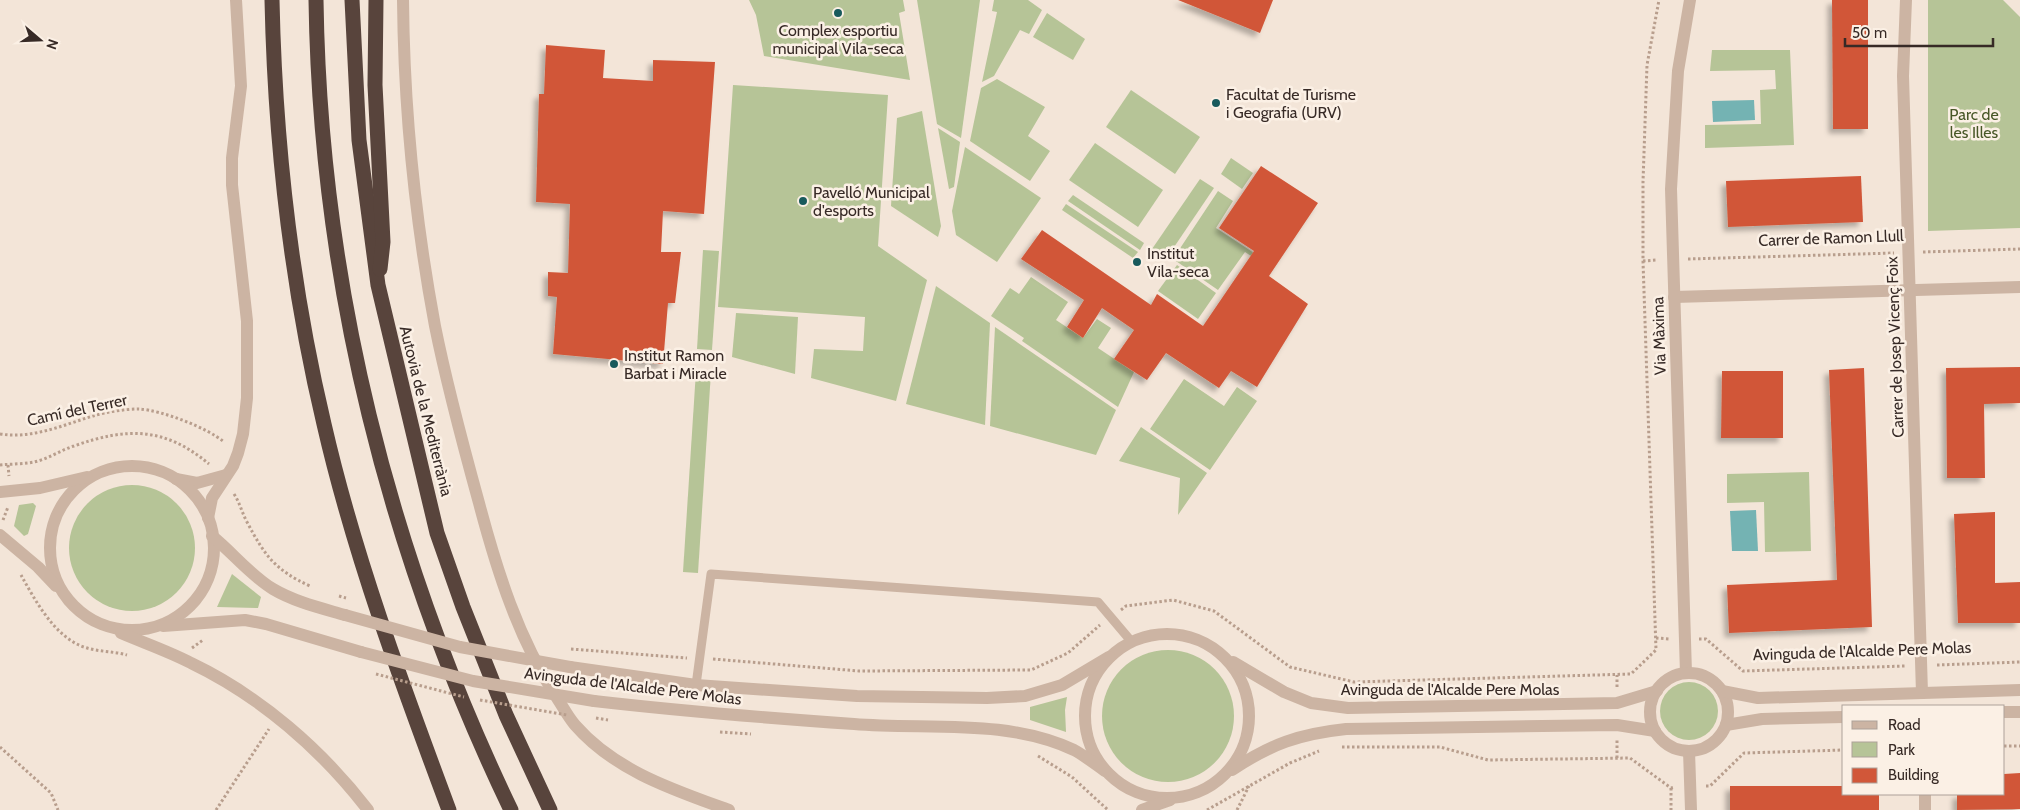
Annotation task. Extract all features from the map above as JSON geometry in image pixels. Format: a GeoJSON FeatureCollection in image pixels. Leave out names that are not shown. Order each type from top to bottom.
{"type":"FeatureCollection","features":[{"type":"Feature","properties":{"kind":"highway"},"geometry":{"type":"LineString","coordinates":[[272,0],[279,142],[286,214],[298,294],[324,424],[362,561],[406,694],[449,810]]}},
{"type":"Feature","properties":{"kind":"highway"},"geometry":{"type":"LineString","coordinates":[[316,0],[317,64],[335,243],[347,317],[366,405],[381,467],[422,599],[464,707],[511,810]]}},
{"type":"Feature","properties":{"kind":"highway","name":"Autovia de la Mediterrània"},"geometry":{"type":"LineString","coordinates":[[352,0],[359,140],[378,285],[437,533],[463,608],[506,715],[550,810]]}},
{"type":"Feature","properties":{"kind":"highway"},"geometry":{"type":"LineString","coordinates":[[376,0],[375,85],[384,242],[378,285]]}},
{"type":"Feature","properties":{"kind":"street"},"geometry":{"type":"LineString","coordinates":[[208,518],[212,498],[238,453],[243,434],[247,398],[247,322],[232,185],[232,158],[241,86],[236,0]]}},
{"type":"Feature","properties":{"kind":"street"},"geometry":{"type":"LineString","coordinates":[[403,0],[412,163],[435,326],[459,432],[504,588],[518,624],[544,678],[574,724],[595,746],[642,776],[675,791],[729,810]]}},
{"type":"Feature","properties":{"kind":"street","name":"Via Màxima"},"geometry":{"type":"LineString","coordinates":[[1686,673],[1671,189],[1678,71],[1690,0]]}},
{"type":"Feature","properties":{"kind":"street","name":"Carrer de Josep Vicenç Foix"},"geometry":{"type":"LineString","coordinates":[[1906,0],[1903,76],[1922,693]]}},
{"type":"Feature","properties":{"kind":"street"},"geometry":{"type":"LineString","coordinates":[[1674,297],[2020,287]]}},
{"type":"Feature","properties":{"kind":"street"},"geometry":{"type":"LineString","coordinates":[[0,492],[40,488],[128,466],[161,471],[176,479],[195,496],[208,518],[212,536],[213,555],[209,574],[201,592],[189,607],[174,618],[156,626],[137,630],[118,629],[100,624]]}},
{"type":"Feature","properties":{"kind":"street"},"geometry":{"type":"LineString","coordinates":[[63,593],[52,564],[50,549],[53,526],[62,504],[77,487],[96,474]]}},
{"type":"Feature","properties":{"kind":"street"},"geometry":{"type":"LineString","coordinates":[[176,479],[198,483],[226,475]]}},
{"type":"Feature","properties":{"kind":"street"},"geometry":{"type":"LineString","coordinates":[[0,535],[38,567],[85,616],[192,663],[248,697],[276,718],[333,768],[368,810]]}},
{"type":"Feature","properties":{"kind":"street","name":"Avinguda de l'Alcalde Pere Molas"},"geometry":{"type":"LineString","coordinates":[[212,536],[256,577],[272,588],[304,603],[460,647],[570,667],[696,685],[857,696],[988,698],[1024,696],[1062,685],[1109,657]]}},
{"type":"Feature","properties":{"kind":"street","name":"Avinguda de l'Alcalde Pere Molas"},"geometry":{"type":"LineString","coordinates":[[156,626],[245,620],[266,624],[361,652],[473,681],[594,701],[697,713],[859,725],[973,728],[1010,732],[1042,738],[1075,751],[1106,771]]}},
{"type":"Feature","properties":{"kind":"street"},"geometry":{"type":"LineString","coordinates":[[1175,798],[1149,796],[1125,787],[1106,771],[1092,750],[1085,726],[1086,701],[1094,677],[1109,657],[1131,641],[1155,634],[1180,634],[1204,642],[1225,657],[1240,678],[1248,704],[1248,731],[1239,756],[1222,777]]}},
{"type":"Feature","properties":{"kind":"street","name":"Avinguda de l'Alcalde Pere Molas"},"geometry":{"type":"LineString","coordinates":[[1225,657],[1284,692],[1311,702],[1348,708],[1617,703],[1657,691]]}},
{"type":"Feature","properties":{"kind":"street"},"geometry":{"type":"LineString","coordinates":[[1686,673],[1707,677],[1722,691],[1727,701],[1726,725],[1712,744],[1701,750],[1689,751],[1669,746],[1655,731],[1650,710],[1657,691],[1664,682],[1686,673]]}},
{"type":"Feature","properties":{"kind":"street"},"geometry":{"type":"LineString","coordinates":[[1722,691],[1758,698],[2020,690]]}},
{"type":"Feature","properties":{"kind":"street"},"geometry":{"type":"LineString","coordinates":[[2005,712],[2020,712]]}},
{"type":"Feature","properties":{"kind":"street"},"geometry":{"type":"LineString","coordinates":[[1726,725],[1762,719],[1842,717]]}},
{"type":"Feature","properties":{"kind":"street"},"geometry":{"type":"LineString","coordinates":[[1142,810],[1200,791],[1256,754],[1312,733],[1355,729],[1611,725],[1655,731]]}},
{"type":"Feature","properties":{"kind":"street"},"geometry":{"type":"LineString","coordinates":[[1689,751],[1691,810]]}},
{"type":"Feature","properties":{"kind":"street"},"geometry":{"type":"LineString","coordinates":[[1925,795],[1925,810]]}},
{"type":"Feature","properties":{"kind":"lane"},"geometry":{"type":"LineString","coordinates":[[696,685],[712,574],[1098,602],[1131,641]]}},
{"type":"Feature","properties":{"kind":"path","name":"Via Màxima"},"geometry":{"type":"LineString","coordinates":[[1617,675],[1631,674],[1656,650],[1643,261],[1647,65],[1659,0]]}},
{"type":"Feature","properties":{"kind":"path","name":"Carrer de Ramon Llull"},"geometry":{"type":"LineString","coordinates":[[1643,261],[2020,249]]}},
{"type":"Feature","properties":{"kind":"path","name":"Camí del Terrer"},"geometry":{"type":"LineString","coordinates":[[0,434],[10,436],[54,430],[94,416],[139,409],[181,420],[216,435],[238,453]]}},
{"type":"Feature","properties":{"kind":"path"},"geometry":{"type":"LineString","coordinates":[[0,465],[8,464]]}},
{"type":"Feature","properties":{"kind":"path"},"geometry":{"type":"LineString","coordinates":[[339,596],[349,599]]}},
{"type":"Feature","properties":{"kind":"path","name":"Avinguda de l'Alcalde Pere Molas"},"geometry":{"type":"LineString","coordinates":[[1656,638],[1706,639],[1743,670],[2020,662]]}},
{"type":"Feature","properties":{"kind":"path"},"geometry":{"type":"LineString","coordinates":[[216,810],[276,718]]}},
{"type":"Feature","properties":{"kind":"path"},"geometry":{"type":"LineString","coordinates":[[608,720],[617,721]]}},
{"type":"Feature","properties":{"kind":"path"},"geometry":{"type":"LineString","coordinates":[[719,732],[757,734]]}},
{"type":"Feature","properties":{"kind":"path"},"geometry":{"type":"LineString","coordinates":[[2005,746],[2020,746]]}},
{"type":"Feature","properties":{"kind":"path"},"geometry":{"type":"LineString","coordinates":[[0,747],[51,793],[58,810]]}},
{"type":"Feature","properties":{"kind":"path"},"geometry":{"type":"LineString","coordinates":[[1336,747],[1440,747],[1488,760],[1630,758],[1671,788],[1710,786],[1744,753],[1842,750]]}},
{"type":"Feature","properties":{"kind":"path"},"geometry":{"type":"LineString","coordinates":[[1207,810],[1290,763],[1327,748]]}},
{"type":"Feature","properties":{"kind":"path"},"geometry":{"type":"LineString","coordinates":[[1029,751],[1054,764],[1072,777],[1108,810]]}},
{"type":"Feature","properties":{"kind":"path"},"geometry":{"type":"LineString","coordinates":[[1237,810],[1250,785]]}},
{"type":"Feature","properties":{"kind":"path"},"geometry":{"type":"LineString","coordinates":[[1671,788],[1671,810]]}},
{"type":"Feature","properties":{"kind":"green space"},"geometry":{"type":"Polygon","coordinates":[[[749,0],[903,0],[905,11],[899,13],[910,80],[764,56],[756,15],[749,0]]]}},
{"type":"Feature","properties":{"kind":"green space"},"geometry":{"type":"Polygon","coordinates":[[[917,0],[980,0],[961,138],[937,124],[917,0]]]}},
{"type":"Feature","properties":{"kind":"green space"},"geometry":{"type":"Polygon","coordinates":[[[994,0],[1028,0],[1042,10],[1029,34],[1020,30],[994,76],[982,82],[997,12],[992,11],[994,0]]]}},
{"type":"Feature","properties":{"kind":"green space","name":"Parc de les Illes"},"geometry":{"type":"Polygon","coordinates":[[[1928,0],[2003,0],[2020,17],[2020,228],[1928,231],[1928,0]]]}},
{"type":"Feature","properties":{"kind":"green space"},"geometry":{"type":"Polygon","coordinates":[[[1047,13],[1085,39],[1073,60],[1033,37],[1047,13]]]}},
{"type":"Feature","properties":{"kind":"green space"},"geometry":{"type":"Polygon","coordinates":[[[1712,50],[1790,50],[1794,145],[1705,148],[1705,125],[1761,124],[1760,90],[1776,89],[1775,70],[1710,71],[1712,50]]]}},
{"type":"Feature","properties":{"kind":"green space"},"geometry":{"type":"Polygon","coordinates":[[[997,79],[1045,107],[1028,136],[1050,151],[1030,181],[970,141],[981,88],[997,79]]]}},
{"type":"Feature","properties":{"kind":"green space","name":"Pavelló Municipal d'esports"},"geometry":{"type":"Polygon","coordinates":[[[733,85],[888,95],[878,246],[927,280],[896,401],[811,378],[814,349],[863,351],[865,317],[718,307],[733,85]]]}},
{"type":"Feature","properties":{"kind":"green space"},"geometry":{"type":"Polygon","coordinates":[[[1131,90],[1200,137],[1175,174],[1106,127],[1131,90]]]}},
{"type":"Feature","properties":{"kind":"green space"},"geometry":{"type":"Polygon","coordinates":[[[922,111],[941,226],[938,237],[891,206],[897,118],[922,111]]]}},
{"type":"Feature","properties":{"kind":"green space"},"geometry":{"type":"Polygon","coordinates":[[[938,128],[960,142],[954,187],[949,189],[938,128]]]}},
{"type":"Feature","properties":{"kind":"green space"},"geometry":{"type":"Polygon","coordinates":[[[1095,143],[1163,190],[1138,227],[1069,180],[1095,143]]]}},
{"type":"Feature","properties":{"kind":"green space"},"geometry":{"type":"Polygon","coordinates":[[[965,147],[1041,198],[997,262],[956,235],[952,211],[965,147]]]}},
{"type":"Feature","properties":{"kind":"green space"},"geometry":{"type":"Polygon","coordinates":[[[1231,158],[1253,173],[1242,189],[1221,174],[1231,158]]]}},
{"type":"Feature","properties":{"kind":"green space"},"geometry":{"type":"Polygon","coordinates":[[[1200,179],[1214,188],[1166,259],[1152,249],[1200,179]]]}},
{"type":"Feature","properties":{"kind":"green space"},"geometry":{"type":"Polygon","coordinates":[[[1218,191],[1233,201],[1216,228],[1254,253],[1251,256],[1245,252],[1218,290],[1173,259],[1218,191]]]}},
{"type":"Feature","properties":{"kind":"green space"},"geometry":{"type":"Polygon","coordinates":[[[1073,195],[1144,243],[1140,250],[1068,201],[1073,195]]]}},
{"type":"Feature","properties":{"kind":"green space"},"geometry":{"type":"Polygon","coordinates":[[[1066,204],[1138,252],[1133,258],[1062,210],[1066,204]]]}},
{"type":"Feature","properties":{"kind":"green space"},"geometry":{"type":"Polygon","coordinates":[[[703,250],[719,251],[712,350],[697,349],[703,250]]]}},
{"type":"Feature","properties":{"kind":"green space"},"geometry":{"type":"Polygon","coordinates":[[[1177,265],[1216,293],[1198,319],[1158,291],[1177,265]]]}},
{"type":"Feature","properties":{"kind":"green space"},"geometry":{"type":"Polygon","coordinates":[[[1031,277],[1068,302],[1056,320],[1083,338],[1097,319],[1111,328],[1098,348],[1134,372],[1118,407],[1022,341],[1024,338],[991,316],[1010,288],[1019,294],[1031,277]]]}},
{"type":"Feature","properties":{"kind":"green space"},"geometry":{"type":"Polygon","coordinates":[[[936,286],[990,323],[985,425],[906,404],[936,286]]]}},
{"type":"Feature","properties":{"kind":"green space"},"geometry":{"type":"Polygon","coordinates":[[[736,313],[798,317],[795,374],[732,357],[736,313]]]}},
{"type":"Feature","properties":{"kind":"green space"},"geometry":{"type":"Polygon","coordinates":[[[995,327],[1116,410],[1096,455],[990,426],[995,327]]]}},
{"type":"Feature","properties":{"kind":"green space"},"geometry":{"type":"Polygon","coordinates":[[[696,371],[711,372],[698,573],[683,572],[696,371]]]}},
{"type":"Feature","properties":{"kind":"green space"},"geometry":{"type":"Polygon","coordinates":[[[1184,379],[1224,406],[1237,387],[1257,401],[1210,470],[1150,429],[1184,379]]]}},
{"type":"Feature","properties":{"kind":"green space"},"geometry":{"type":"Polygon","coordinates":[[[1141,427],[1207,473],[1178,515],[1180,478],[1119,461],[1141,427]]]}},
{"type":"Feature","properties":{"kind":"green space"},"geometry":{"type":"Polygon","coordinates":[[[1809,472],[1811,551],[1765,552],[1764,502],[1727,503],[1727,474],[1809,472]]]}},
{"type":"Feature","properties":{"kind":"green space"},"geometry":{"type":"Polygon","coordinates":[[[132,485],[156,489],[177,503],[191,524],[195,548],[191,572],[177,593],[156,607],[132,611],[108,607],[87,593],[73,572],[69,548],[73,524],[87,503],[108,489],[132,485]]]}},
{"type":"Feature","properties":{"kind":"green space"},"geometry":{"type":"Polygon","coordinates":[[[33,503],[36,506],[28,534],[24,536],[14,526],[19,505],[33,503]]]}},
{"type":"Feature","properties":{"kind":"green space"},"geometry":{"type":"Polygon","coordinates":[[[232,574],[261,597],[258,608],[217,607],[232,574]]]}},
{"type":"Feature","properties":{"kind":"green space"},"geometry":{"type":"Polygon","coordinates":[[[1168,650],[1193,655],[1205,661],[1223,679],[1229,691],[1234,716],[1229,741],[1223,753],[1205,771],[1193,777],[1168,782],[1143,777],[1131,771],[1113,753],[1107,741],[1102,716],[1107,691],[1113,679],[1131,661],[1143,655],[1168,650]]]}},
{"type":"Feature","properties":{"kind":"green space"},"geometry":{"type":"Polygon","coordinates":[[[1689,682],[1705,687],[1713,695],[1718,711],[1713,727],[1705,735],[1689,740],[1673,735],[1665,727],[1660,711],[1665,695],[1673,687],[1689,682]]]}},
{"type":"Feature","properties":{"kind":"green space"},"geometry":{"type":"Polygon","coordinates":[[[1067,697],[1065,710],[1066,732],[1030,720],[1030,707],[1067,697]]]}},
{"type":"Feature","properties":{"kind":"water"},"geometry":{"type":"Polygon","coordinates":[[[1754,100],[1755,120],[1713,122],[1712,101],[1754,100]]]}},
{"type":"Feature","properties":{"kind":"water"},"geometry":{"type":"Polygon","coordinates":[[[1756,510],[1758,551],[1732,551],[1730,511],[1756,510]]]}},
{"type":"Feature","properties":{"kind":"building"},"geometry":{"type":"Polygon","coordinates":[[[1178,0],[1273,0],[1260,33],[1178,0]]]}},
{"type":"Feature","properties":{"kind":"building"},"geometry":{"type":"Polygon","coordinates":[[[1832,0],[1868,0],[1868,129],[1833,129],[1832,0]]]}},
{"type":"Feature","properties":{"kind":"building"},"geometry":{"type":"Polygon","coordinates":[[[546,45],[605,50],[603,78],[653,81],[653,60],[715,62],[704,214],[663,211],[661,252],[681,252],[675,303],[668,303],[663,364],[553,354],[557,297],[548,296],[548,272],[568,273],[570,204],[536,202],[539,94],[544,94],[546,45]]]}},
{"type":"Feature","properties":{"kind":"building"},"geometry":{"type":"Polygon","coordinates":[[[1261,166],[1318,203],[1269,276],[1308,304],[1257,387],[1231,371],[1219,388],[1166,353],[1147,380],[1114,359],[1134,330],[1102,308],[1083,338],[1067,327],[1084,300],[1021,259],[1042,230],[1151,305],[1157,294],[1203,326],[1254,251],[1219,228],[1261,166]]]}},
{"type":"Feature","properties":{"kind":"building"},"geometry":{"type":"Polygon","coordinates":[[[1861,176],[1863,222],[1728,227],[1726,181],[1861,176]]]}},
{"type":"Feature","properties":{"kind":"building"},"geometry":{"type":"Polygon","coordinates":[[[2020,367],[2020,403],[1984,404],[1985,478],[1947,478],[1946,368],[2020,367]]]}},
{"type":"Feature","properties":{"kind":"building"},"geometry":{"type":"Polygon","coordinates":[[[1864,368],[1872,627],[1729,633],[1727,585],[1837,580],[1829,370],[1864,368]]]}},
{"type":"Feature","properties":{"kind":"building"},"geometry":{"type":"Polygon","coordinates":[[[1722,371],[1783,371],[1783,438],[1721,438],[1722,371]]]}},
{"type":"Feature","properties":{"kind":"building"},"geometry":{"type":"Polygon","coordinates":[[[1995,512],[1995,583],[2020,582],[2020,623],[1958,623],[1954,514],[1995,512]]]}},
{"type":"Feature","properties":{"kind":"building"},"geometry":{"type":"Polygon","coordinates":[[[2020,773],[2020,809],[1957,810],[1957,795],[2005,795],[2005,774],[2020,773]]]}},
{"type":"Feature","properties":{"kind":"building"},"geometry":{"type":"Polygon","coordinates":[[[1730,786],[1842,786],[1842,795],[1879,795],[1879,810],[1730,810],[1730,786]]]}},
{"type":"Feature","properties":{"kind":"place","name":"Complex esportiu municipal Vila-seca"},"geometry":{"type":"Point","coordinates":[838,13]}},
{"type":"Feature","properties":{"kind":"place","name":"Facultat de Turisme i Geografia (URV)"},"geometry":{"type":"Point","coordinates":[1216,103]}},
{"type":"Feature","properties":{"kind":"place","name":"Pavelló Municipal d'esports"},"geometry":{"type":"Point","coordinates":[803,201]}},
{"type":"Feature","properties":{"kind":"place","name":"Institut Vila-seca"},"geometry":{"type":"Point","coordinates":[1137,262]}},
{"type":"Feature","properties":{"kind":"place","name":"Institut Ramon Barbat i Miracle"},"geometry":{"type":"Point","coordinates":[614,364]}}]}
